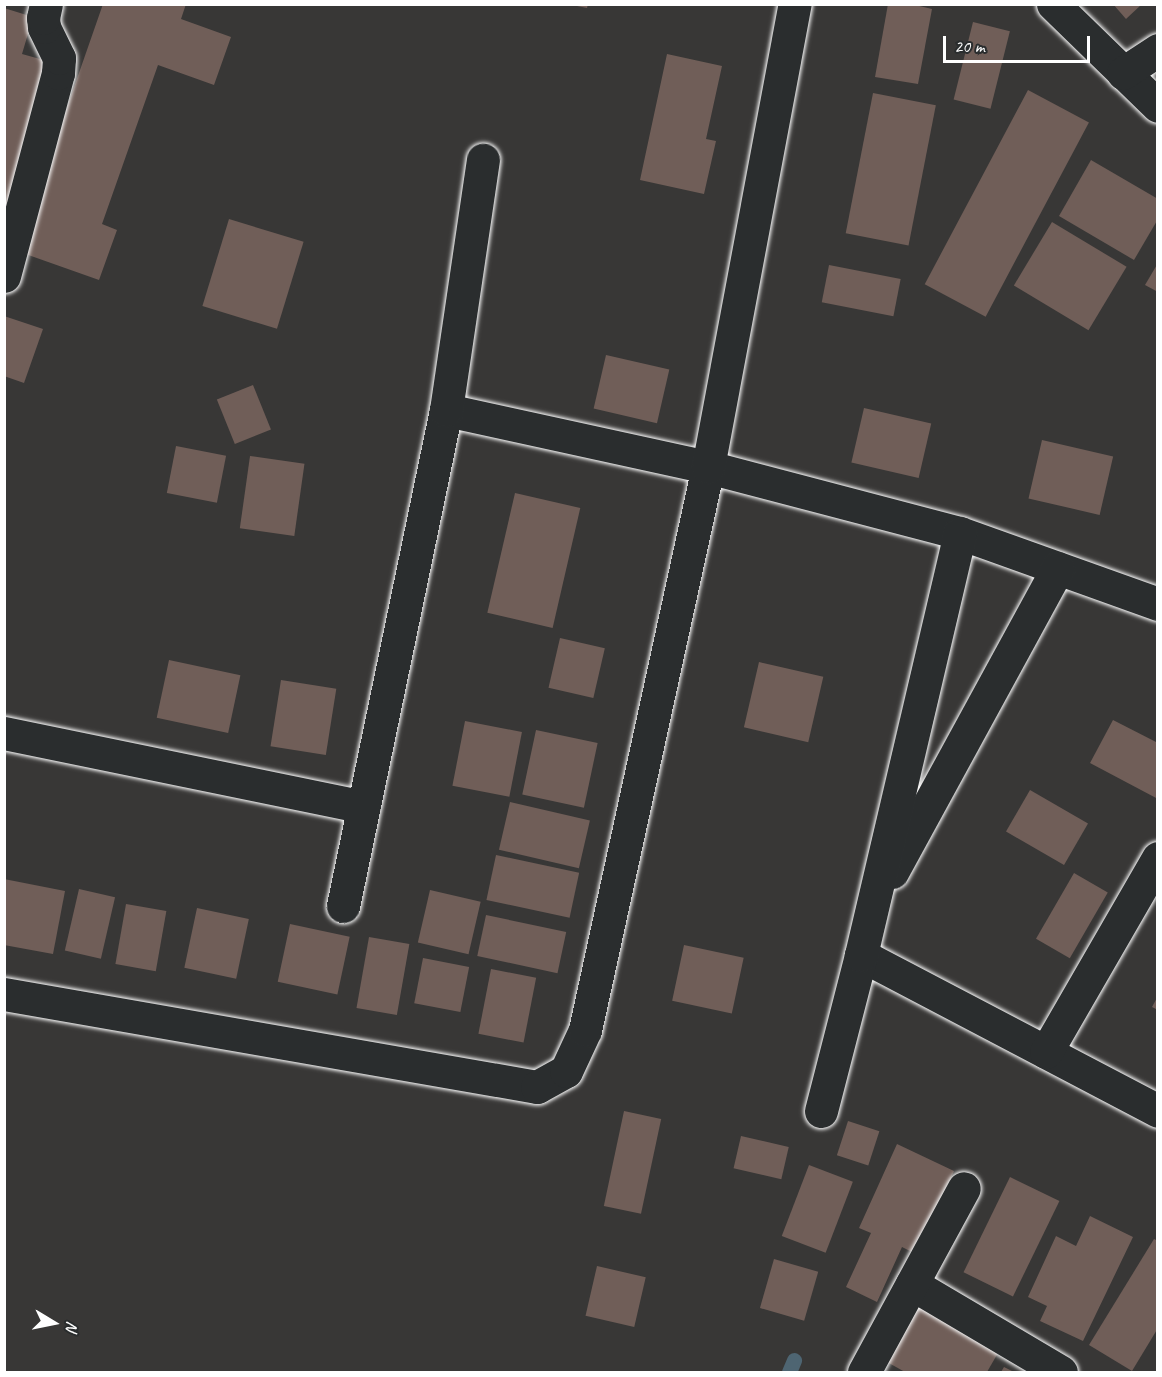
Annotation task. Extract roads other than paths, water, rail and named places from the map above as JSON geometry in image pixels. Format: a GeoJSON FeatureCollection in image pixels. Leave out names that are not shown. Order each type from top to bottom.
{"type":"FeatureCollection","features":[{"type":"Feature","properties":{"kind":"street"},"geometry":{"type":"LineString","coordinates":[[4,276],[58,73],[58,58],[44,27],[46,4]]}},
{"type":"Feature","properties":{"kind":"street"},"geometry":{"type":"LineString","coordinates":[[4,994],[537,1088],[566,1071],[585,1030],[708,467],[795,4]]}},
{"type":"Feature","properties":{"kind":"street"},"geometry":{"type":"LineString","coordinates":[[1053,4],[1158,106]]}},
{"type":"Feature","properties":{"kind":"street"},"geometry":{"type":"LineString","coordinates":[[1123,73],[1158,50]]}},
{"type":"Feature","properties":{"kind":"street"},"geometry":{"type":"LineString","coordinates":[[343,906],[446,410],[483,160]]}},
{"type":"Feature","properties":{"kind":"street"},"geometry":{"type":"LineString","coordinates":[[446,410],[708,467],[960,532],[1158,604]]}},
{"type":"Feature","properties":{"kind":"street"},"geometry":{"type":"LineString","coordinates":[[821,1111],[861,955],[960,532]]}},
{"type":"Feature","properties":{"kind":"street"},"geometry":{"type":"LineString","coordinates":[[872,909],[1058,568]]}},
{"type":"Feature","properties":{"kind":"street"},"geometry":{"type":"LineString","coordinates":[[4,733],[363,807]]}},
{"type":"Feature","properties":{"kind":"street"},"geometry":{"type":"LineString","coordinates":[[1046,1052],[1158,858]]}},
{"type":"Feature","properties":{"kind":"street"},"geometry":{"type":"LineString","coordinates":[[861,955],[1158,1111]]}},
{"type":"Feature","properties":{"kind":"street"},"geometry":{"type":"LineString","coordinates":[[864,1372],[963,1188]]}},
{"type":"Feature","properties":{"kind":"street"},"geometry":{"type":"LineString","coordinates":[[912,1284],[1061,1372]]}},
{"type":"Feature","properties":{"kind":"waterway"},"geometry":{"type":"LineString","coordinates":[[789,1372],[794,1360]]}}]}
